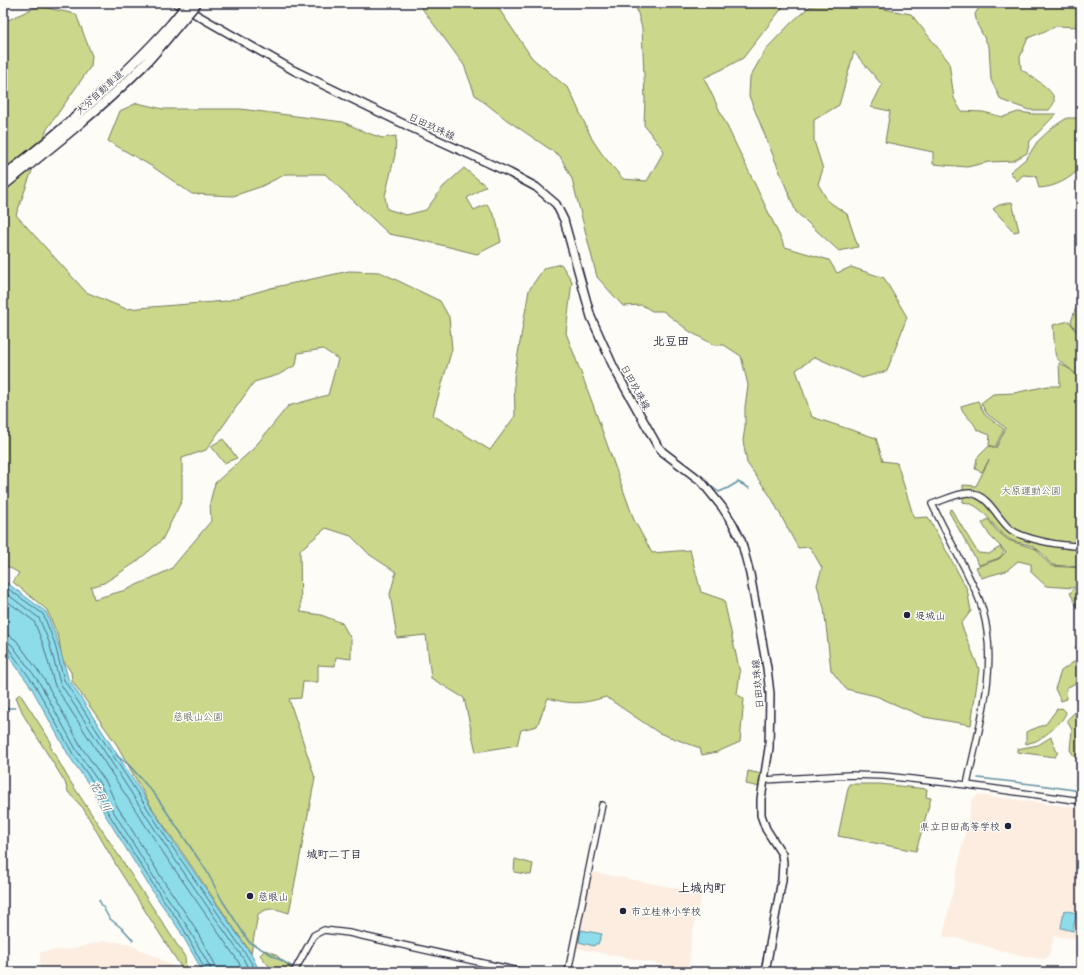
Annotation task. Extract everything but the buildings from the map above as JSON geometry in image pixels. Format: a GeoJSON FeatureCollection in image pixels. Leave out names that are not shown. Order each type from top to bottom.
{"type":"FeatureCollection","features":[{"type":"Feature","properties":{"kind":"highway","name":"大分自動車道"},"geometry":{"type":"LineString","coordinates":[[3,186],[74,128],[142,67],[173,26],[188,3]]}},
{"type":"Feature","properties":{"kind":"highway","name":"大分自動車道"},"geometry":{"type":"LineString","coordinates":[[3,176],[64,127],[113,83],[197,3]]}},
{"type":"Feature","properties":{"kind":"main road","name":"日田玖珠線"},"geometry":{"type":"LineString","coordinates":[[176,3],[293,70],[523,180],[536,187],[556,204],[564,220],[591,317],[620,379],[657,446],[688,470],[708,489],[733,524],[741,540],[750,574],[769,689],[770,743],[761,799],[761,814],[766,829],[782,854],[783,863],[782,880],[765,972]]}},
{"type":"Feature","properties":{"kind":"street"},"geometry":{"type":"LineString","coordinates":[[966,785],[986,688],[989,665],[987,627],[983,610],[974,587],[932,504],[962,494],[969,493],[978,495],[987,501],[999,518],[1011,530],[1030,538],[1051,543],[1081,546]]}},
{"type":"Feature","properties":{"kind":"street"},"geometry":{"type":"LineString","coordinates":[[764,780],[850,775],[884,776],[966,785],[1081,801]]}},
{"type":"Feature","properties":{"kind":"street"},"geometry":{"type":"LineString","coordinates":[[568,972],[602,805]]}},
{"type":"Feature","properties":{"kind":"street"},"geometry":{"type":"LineString","coordinates":[[294,972],[314,935],[324,930],[348,933],[524,972]]}},
{"type":"Feature","properties":{"kind":"shaded area"},"geometry":{"type":"Polygon","coordinates":[[[978,795],[1081,808],[1081,922],[1077,939],[1054,936],[1049,956],[1045,959],[1019,956],[962,939],[943,937],[972,800],[978,795]]]}},
{"type":"Feature","properties":{"kind":"shaded area"},"geometry":{"type":"Polygon","coordinates":[[[592,872],[702,893],[692,935],[689,965],[684,969],[576,948],[592,872]]]}},
{"type":"Feature","properties":{"kind":"shaded area"},"geometry":{"type":"Polygon","coordinates":[[[103,941],[126,943],[153,955],[183,972],[40,972],[40,952],[72,949],[103,941]]]}},
{"type":"Feature","properties":{"kind":"green space"},"geometry":{"type":"Polygon","coordinates":[[[418,3],[495,3],[532,58],[569,89],[592,139],[602,154],[623,179],[647,181],[664,151],[644,125],[645,100],[642,28],[635,3],[786,3],[743,58],[704,78],[785,247],[829,260],[837,273],[851,267],[884,278],[907,317],[887,371],[862,378],[815,357],[796,370],[812,417],[876,438],[883,461],[897,463],[914,518],[928,517],[967,589],[971,611],[961,624],[979,669],[971,725],[924,717],[876,696],[846,689],[831,670],[824,608],[817,585],[822,568],[810,547],[798,548],[771,497],[747,463],[743,441],[748,385],[741,356],[724,345],[714,345],[689,331],[663,311],[652,311],[642,305],[623,306],[597,277],[572,179],[560,156],[507,120],[475,95],[464,65],[418,3]]]}},
{"type":"Feature","properties":{"kind":"green space"},"geometry":{"type":"Polygon","coordinates":[[[820,3],[851,3],[911,14],[949,62],[954,98],[961,111],[983,112],[1003,117],[1018,112],[1056,114],[1030,141],[1027,153],[1013,161],[989,162],[967,167],[933,164],[933,152],[885,142],[890,111],[871,107],[882,85],[854,52],[839,105],[814,120],[814,141],[823,169],[818,184],[828,201],[847,214],[858,247],[839,251],[796,212],[749,96],[750,77],[766,49],[809,7],[820,3]]]}},
{"type":"Feature","properties":{"kind":"green space"},"geometry":{"type":"Polygon","coordinates":[[[982,3],[1081,3],[1081,27],[1057,26],[1028,38],[1020,57],[1021,69],[1046,87],[1053,95],[1054,102],[1049,110],[1029,110],[1001,100],[991,80],[989,47],[977,24],[975,14],[982,3]]]}},
{"type":"Feature","properties":{"kind":"green space","name":"慈眼山公園"},"geometry":{"type":"Polygon","coordinates":[[[38,6],[76,14],[92,56],[91,66],[47,129],[16,215],[86,292],[126,309],[226,301],[271,288],[349,271],[380,272],[440,301],[449,317],[452,349],[433,415],[490,450],[515,416],[514,377],[529,290],[544,268],[561,264],[572,281],[566,333],[634,520],[652,553],[690,550],[701,592],[724,600],[740,673],[737,694],[744,699],[740,742],[717,752],[702,755],[700,748],[659,733],[606,697],[577,703],[564,702],[548,698],[537,726],[521,730],[517,745],[476,752],[464,698],[431,678],[426,635],[397,638],[390,594],[396,572],[370,555],[351,536],[326,528],[300,550],[301,612],[321,615],[342,623],[351,639],[351,659],[336,657],[335,666],[318,665],[318,682],[303,682],[301,698],[289,699],[315,778],[289,913],[270,909],[262,911],[258,914],[251,953],[152,808],[117,745],[72,681],[71,672],[62,659],[59,639],[47,610],[13,582],[19,573],[3,564],[3,32],[6,21],[38,6]],[[323,349],[298,353],[296,365],[278,375],[254,382],[206,450],[182,458],[182,500],[162,540],[135,563],[104,583],[91,587],[94,599],[126,590],[171,569],[211,521],[210,502],[215,483],[253,449],[288,406],[328,395],[338,359],[323,349]]]}},
{"type":"Feature","properties":{"kind":"green space"},"geometry":{"type":"Polygon","coordinates":[[[137,103],[163,109],[240,109],[343,122],[382,138],[396,136],[395,155],[385,196],[387,209],[406,215],[426,210],[443,187],[464,168],[486,186],[467,198],[474,210],[487,204],[496,219],[501,242],[477,254],[389,234],[325,174],[286,174],[260,187],[233,196],[192,194],[153,167],[108,141],[120,111],[137,103]]]}},
{"type":"Feature","properties":{"kind":"green space"},"geometry":{"type":"Polygon","coordinates":[[[1067,118],[1081,118],[1081,167],[1062,182],[1051,186],[1039,188],[1036,176],[1023,175],[1017,181],[1010,172],[1027,158],[1037,142],[1053,127],[1067,118]]]}},
{"type":"Feature","properties":{"kind":"green space"},"geometry":{"type":"Polygon","coordinates":[[[1012,202],[1019,231],[1014,232],[993,209],[999,205],[1012,202]]]}},
{"type":"Feature","properties":{"kind":"green space","name":"大原運動公園"},"geometry":{"type":"Polygon","coordinates":[[[1081,302],[1081,336],[1078,335],[1081,337],[1081,380],[1078,378],[1081,386],[1081,567],[1052,565],[1041,552],[1034,547],[1011,540],[1004,536],[978,508],[963,502],[963,485],[976,486],[989,460],[982,472],[975,469],[977,458],[989,446],[996,448],[1006,428],[987,414],[981,403],[993,394],[1014,393],[1048,386],[1060,386],[1059,363],[1070,370],[1056,357],[1053,325],[1069,321],[1076,331],[1071,322],[1075,310],[1081,302]]]}},
{"type":"Feature","properties":{"kind":"green space"},"geometry":{"type":"Polygon","coordinates":[[[978,401],[985,415],[1004,429],[995,447],[989,445],[990,435],[977,430],[974,423],[962,409],[961,406],[978,401]]]}},
{"type":"Feature","properties":{"kind":"green space"},"geometry":{"type":"Polygon","coordinates":[[[223,439],[237,458],[224,463],[211,446],[223,439]]]}},
{"type":"Feature","properties":{"kind":"green space"},"geometry":{"type":"Polygon","coordinates":[[[951,509],[978,553],[989,554],[1000,547],[1004,552],[999,558],[979,565],[949,512],[951,509]]]}},
{"type":"Feature","properties":{"kind":"green space"},"geometry":{"type":"Polygon","coordinates":[[[988,519],[996,530],[1008,540],[1036,549],[1051,566],[1081,568],[1081,581],[1073,588],[1046,586],[1031,572],[1031,564],[1018,561],[1006,571],[981,578],[976,567],[999,559],[1006,552],[990,536],[982,523],[988,519]]]}},
{"type":"Feature","properties":{"kind":"green space"},"geometry":{"type":"Polygon","coordinates":[[[1081,582],[1081,614],[1070,593],[1081,582]]]}},
{"type":"Feature","properties":{"kind":"green space"},"geometry":{"type":"Polygon","coordinates":[[[1081,639],[1081,693],[1078,682],[1066,688],[1067,699],[1061,701],[1055,689],[1061,671],[1078,659],[1075,648],[1081,639]]]}},
{"type":"Feature","properties":{"kind":"green space"},"geometry":{"type":"Polygon","coordinates":[[[20,694],[51,742],[50,746],[68,778],[185,957],[186,970],[183,970],[119,870],[83,808],[68,792],[65,782],[24,716],[16,697],[20,694]]]}},
{"type":"Feature","properties":{"kind":"green space"},"geometry":{"type":"Polygon","coordinates":[[[1062,708],[1066,712],[1065,716],[1058,724],[1040,739],[1026,744],[1026,732],[1046,724],[1057,709],[1062,708]]]}},
{"type":"Feature","properties":{"kind":"green space"},"geometry":{"type":"Polygon","coordinates":[[[1081,709],[1081,761],[1079,763],[1070,750],[1072,730],[1067,720],[1076,711],[1081,709]]]}},
{"type":"Feature","properties":{"kind":"green space"},"geometry":{"type":"Polygon","coordinates":[[[1051,737],[1058,752],[1055,757],[1017,752],[1017,749],[1038,745],[1051,737]]]}},
{"type":"Feature","properties":{"kind":"green space"},"geometry":{"type":"Polygon","coordinates":[[[748,771],[762,774],[760,787],[746,784],[748,771]]]}},
{"type":"Feature","properties":{"kind":"green space"},"geometry":{"type":"Polygon","coordinates":[[[849,784],[880,784],[927,789],[926,797],[931,798],[916,851],[838,836],[849,784]]]}},
{"type":"Feature","properties":{"kind":"green space"},"geometry":{"type":"Polygon","coordinates":[[[515,859],[533,864],[531,875],[514,872],[515,859]]]}},
{"type":"Feature","properties":{"kind":"green space"},"geometry":{"type":"Polygon","coordinates":[[[265,950],[275,954],[291,968],[288,972],[274,972],[260,955],[265,950]]]}},
{"type":"Feature","properties":{"kind":"water","name":"花月川"},"geometry":{"type":"Polygon","coordinates":[[[3,580],[46,612],[57,639],[68,678],[176,846],[262,972],[203,972],[180,931],[151,889],[104,813],[92,789],[69,756],[31,687],[3,648],[3,580]]]}},
{"type":"Feature","properties":{"kind":"water"},"geometry":{"type":"Polygon","coordinates":[[[1064,910],[1076,913],[1073,931],[1061,928],[1064,910]]]}},
{"type":"Feature","properties":{"kind":"water"},"geometry":{"type":"Polygon","coordinates":[[[581,930],[602,934],[598,944],[595,944],[594,946],[579,942],[581,930]]]}},
{"type":"Feature","properties":{"kind":"waterway"},"geometry":{"type":"LineString","coordinates":[[712,487],[719,492],[738,482],[749,488]]}},
{"type":"Feature","properties":{"kind":"waterway"},"geometry":{"type":"LineString","coordinates":[[3,708],[15,708]]}},
{"type":"Feature","properties":{"kind":"waterway"},"geometry":{"type":"LineString","coordinates":[[116,755],[129,765],[156,796],[206,870],[222,900],[249,942],[291,966]]}},
{"type":"Feature","properties":{"kind":"waterway"},"geometry":{"type":"LineString","coordinates":[[978,778],[1081,791]]}},
{"type":"Feature","properties":{"kind":"waterway"},"geometry":{"type":"LineString","coordinates":[[99,900],[109,918],[124,930],[133,940]]}},
{"type":"Feature","properties":{"kind":"place","name":"堤城山"},"geometry":{"type":"Point","coordinates":[907,615]}},
{"type":"Feature","properties":{"kind":"place","name":"県立日田高等学校"},"geometry":{"type":"Point","coordinates":[1008,826]}},
{"type":"Feature","properties":{"kind":"place","name":"慈眼山"},"geometry":{"type":"Point","coordinates":[250,896]}},
{"type":"Feature","properties":{"kind":"place","name":"市立桂林小学校"},"geometry":{"type":"Point","coordinates":[623,911]}},
{"type":"Feature","properties":{"kind":"district","name":"北豆田"},"geometry":{"type":"Point","coordinates":[671,341]}},
{"type":"Feature","properties":{"kind":"district","name":"城町二丁目"},"geometry":{"type":"Point","coordinates":[334,854]}},
{"type":"Feature","properties":{"kind":"district","name":"上城内町"},"geometry":{"type":"Point","coordinates":[702,888]}}]}
